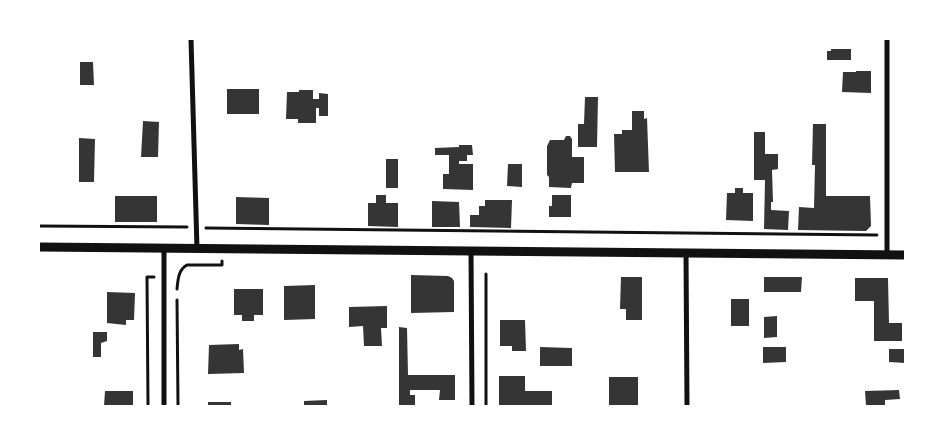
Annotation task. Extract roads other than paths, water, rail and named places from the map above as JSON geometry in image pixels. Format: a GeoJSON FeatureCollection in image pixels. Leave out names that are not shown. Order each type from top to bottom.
{"type":"FeatureCollection","features":[{"type":"Feature","properties":{"kind":"street"},"geometry":{"type":"LineString","coordinates":[[192,39],[197,249]]}},
{"type":"Feature","properties":{"kind":"street"},"geometry":{"type":"LineString","coordinates":[[887,39],[887,255]]}},
{"type":"Feature","properties":{"kind":"street"},"geometry":{"type":"LineString","coordinates":[[39,247],[905,255]]}},
{"type":"Feature","properties":{"kind":"street"},"geometry":{"type":"LineString","coordinates":[[164,249],[164,406]]}},
{"type":"Feature","properties":{"kind":"street"},"geometry":{"type":"LineString","coordinates":[[471,250],[472,406]]}},
{"type":"Feature","properties":{"kind":"street"},"geometry":{"type":"LineString","coordinates":[[686,253],[688,406]]}}]}
